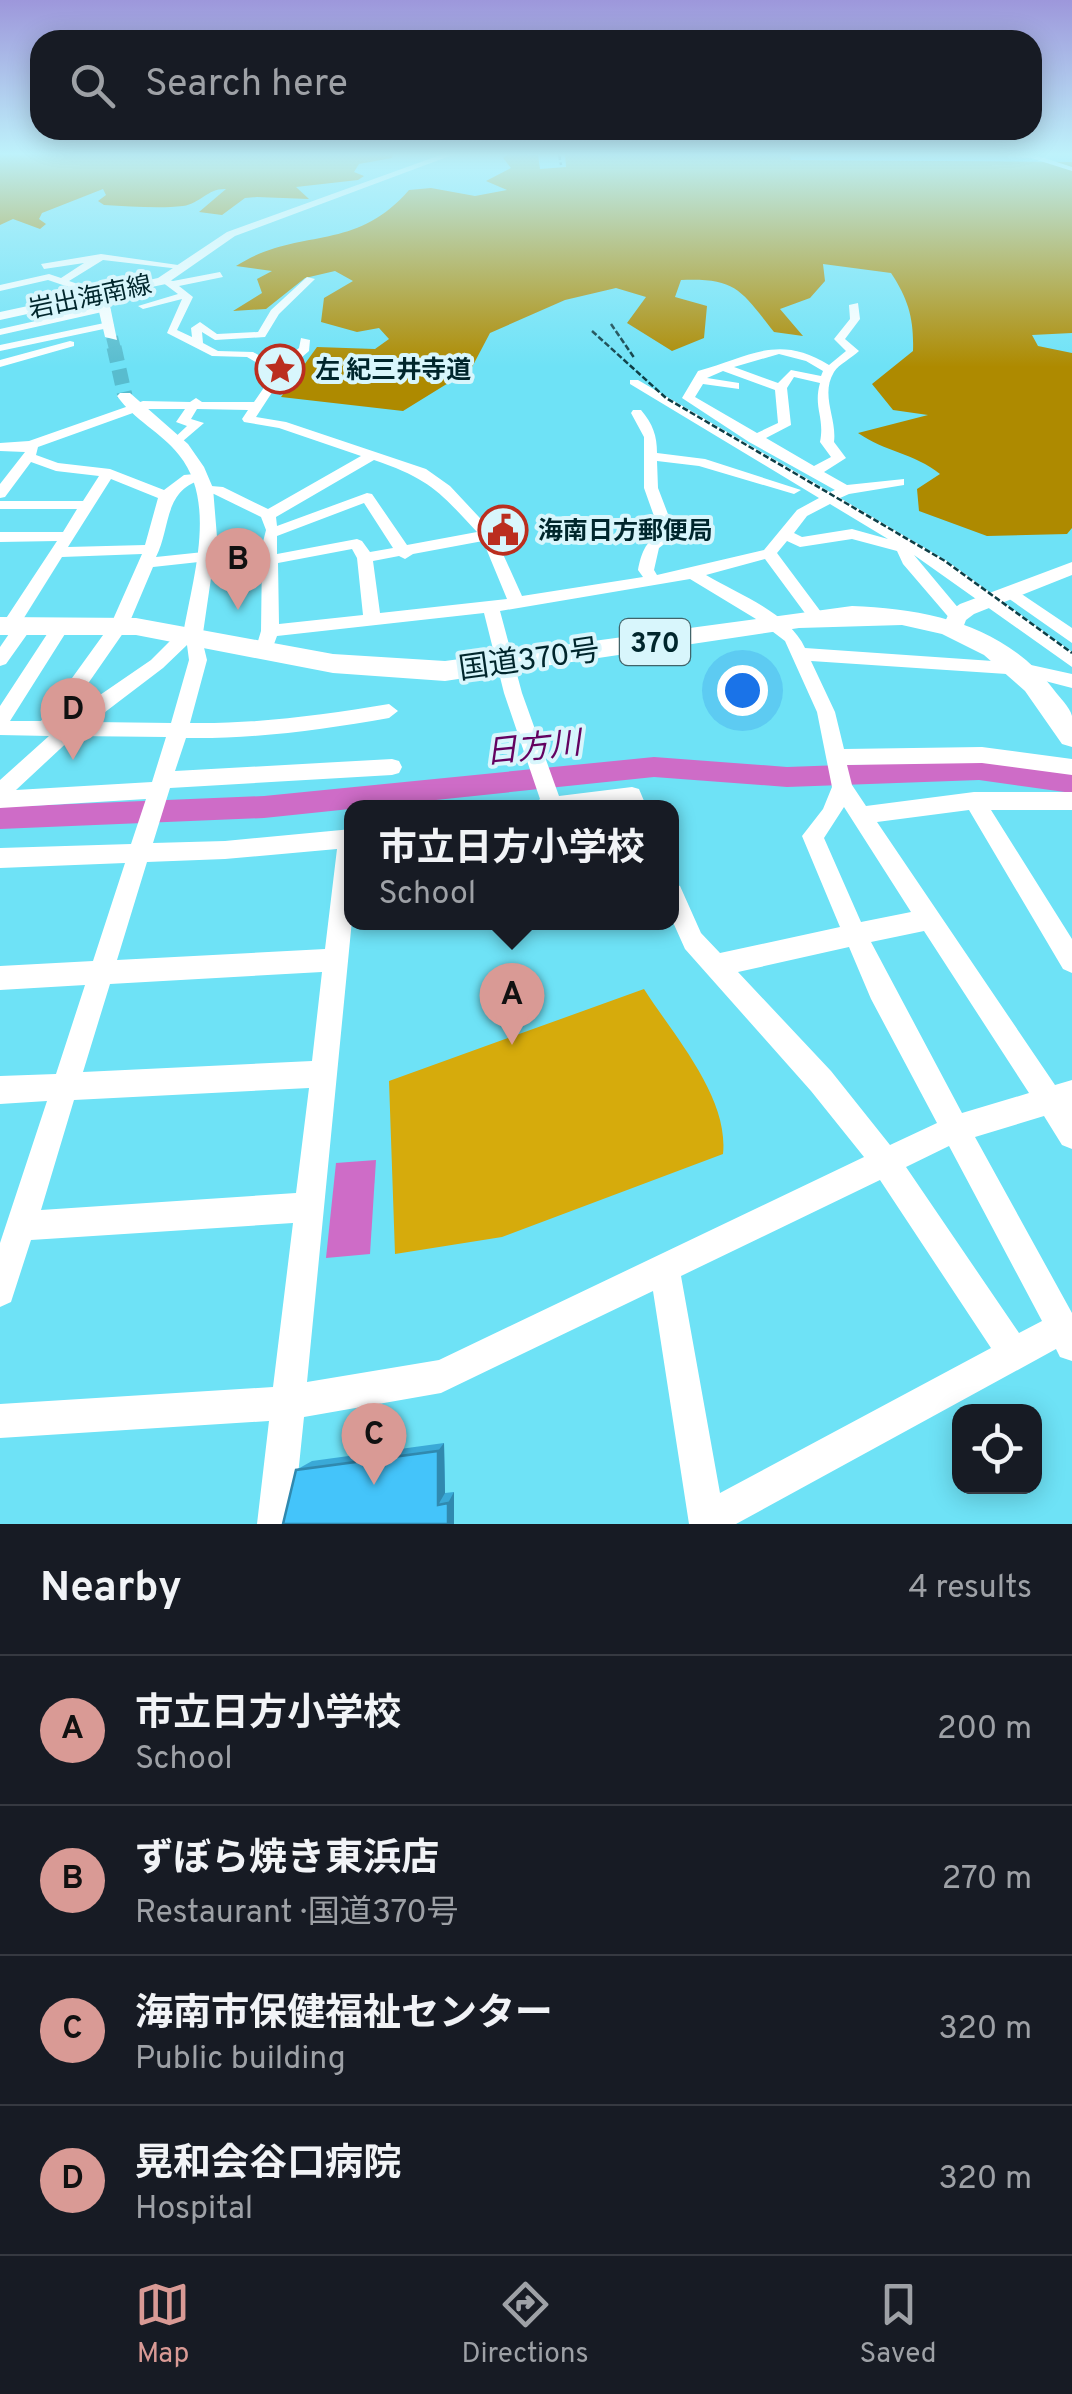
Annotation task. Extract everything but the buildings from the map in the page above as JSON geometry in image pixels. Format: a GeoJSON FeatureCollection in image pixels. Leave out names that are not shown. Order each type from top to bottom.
{"type":"FeatureCollection","features":[{"type":"Feature","properties":{"kind":"highway","name":"国道370号"},"geometry":{"type":"LineString","coordinates":[[11,626],[119,626],[267,641],[350,670],[399,673],[504,662],[816,616],[887,613],[955,622],[1022,669],[1041,688],[1072,736]]}},
{"type":"Feature","properties":{"kind":"main road","name":"岩出海南線"},"geometry":{"type":"LineString","coordinates":[[0,316],[98,294],[181,299],[180,266],[231,234],[257,225]]}},
{"type":"Feature","properties":{"kind":"main road"},"geometry":{"type":"LineString","coordinates":[[98,294],[107,308],[111,331]]}},
{"type":"Feature","properties":{"kind":"main road"},"geometry":{"type":"LineString","coordinates":[[129,402],[182,439],[202,482],[207,525],[190,635]]}},
{"type":"Feature","properties":{"kind":"main road"},"geometry":{"type":"LineString","coordinates":[[955,622],[1002,595],[1072,568]]}},
{"type":"Feature","properties":{"kind":"street"},"geometry":{"type":"LineString","coordinates":[[62,281],[100,259]]}},
{"type":"Feature","properties":{"kind":"street"},"geometry":{"type":"LineString","coordinates":[[0,288],[46,268],[100,259],[180,266]]}},
{"type":"Feature","properties":{"kind":"street"},"geometry":{"type":"LineString","coordinates":[[46,268],[62,281],[98,294]]}},
{"type":"Feature","properties":{"kind":"street"},"geometry":{"type":"LineString","coordinates":[[181,299],[139,310],[181,299],[223,279]]}},
{"type":"Feature","properties":{"kind":"street"},"geometry":{"type":"LineString","coordinates":[[198,338],[200,325],[215,337],[261,334],[276,312],[310,279]]}},
{"type":"Feature","properties":{"kind":"street"},"geometry":{"type":"LineString","coordinates":[[181,299],[171,331],[198,338]]}},
{"type":"Feature","properties":{"kind":"street"},"geometry":{"type":"LineString","coordinates":[[181,299],[198,338],[216,354],[249,354],[279,371]]}},
{"type":"Feature","properties":{"kind":"street"},"geometry":{"type":"LineString","coordinates":[[813,472],[839,458],[827,442],[830,423],[822,402],[827,376],[853,350],[839,339],[855,319],[854,306]]}},
{"type":"Feature","properties":{"kind":"street"},"geometry":{"type":"LineString","coordinates":[[0,332],[107,308]]}},
{"type":"Feature","properties":{"kind":"street"},"geometry":{"type":"LineString","coordinates":[[20,312],[37,324],[44,337],[60,346]]}},
{"type":"Feature","properties":{"kind":"street"},"geometry":{"type":"LineString","coordinates":[[1,348],[44,337],[111,331]]}},
{"type":"Feature","properties":{"kind":"street"},"geometry":{"type":"LineString","coordinates":[[0,364],[94,336],[89,332]]}},
{"type":"Feature","properties":{"kind":"street"},"geometry":{"type":"LineString","coordinates":[[279,371],[305,349],[305,340]]}},
{"type":"Feature","properties":{"kind":"street"},"geometry":{"type":"LineString","coordinates":[[1,348],[18,357]]}},
{"type":"Feature","properties":{"kind":"street"},"geometry":{"type":"LineString","coordinates":[[827,376],[785,352],[754,352],[726,368],[702,373],[688,398],[845,490]]}},
{"type":"Feature","properties":{"kind":"street"},"geometry":{"type":"LineString","coordinates":[[726,368],[781,388]]}},
{"type":"Feature","properties":{"kind":"street"},"geometry":{"type":"LineString","coordinates":[[279,371],[280,377],[248,419],[282,426],[420,472],[468,509],[488,535],[517,603]]}},
{"type":"Feature","properties":{"kind":"street"},"geometry":{"type":"LineString","coordinates":[[754,438],[791,427],[781,388],[791,373],[827,376]]}},
{"type":"Feature","properties":{"kind":"street"},"geometry":{"type":"LineString","coordinates":[[700,380],[735,386]]}},
{"type":"Feature","properties":{"kind":"street"},"geometry":{"type":"LineString","coordinates":[[634,382],[822,502]]}},
{"type":"Feature","properties":{"kind":"street"},"geometry":{"type":"LineString","coordinates":[[0,494],[30,451],[129,402],[256,406]]}},
{"type":"Feature","properties":{"kind":"street"},"geometry":{"type":"LineString","coordinates":[[196,402],[182,422],[198,423]]}},
{"type":"Feature","properties":{"kind":"street"},"geometry":{"type":"LineString","coordinates":[[182,439],[200,436],[222,403]]}},
{"type":"Feature","properties":{"kind":"street"},"geometry":{"type":"LineString","coordinates":[[182,439],[222,403]]}},
{"type":"Feature","properties":{"kind":"street"},"geometry":{"type":"LineString","coordinates":[[637,414],[647,422],[654,457],[650,483],[668,535],[654,542],[649,550],[646,570],[653,580]]}},
{"type":"Feature","properties":{"kind":"street"},"geometry":{"type":"LineString","coordinates":[[0,447],[30,451],[56,467],[107,474],[166,496]]}},
{"type":"Feature","properties":{"kind":"street"},"geometry":{"type":"LineString","coordinates":[[654,457],[700,462],[791,488],[1002,595],[1072,637]]}},
{"type":"Feature","properties":{"kind":"street"},"geometry":{"type":"LineString","coordinates":[[268,515],[370,458]]}},
{"type":"Feature","properties":{"kind":"street"},"geometry":{"type":"LineString","coordinates":[[0,660],[11,626],[107,474]]}},
{"type":"Feature","properties":{"kind":"street"},"geometry":{"type":"LineString","coordinates":[[47,728],[119,626],[150,556],[166,496],[188,478],[268,515]]}},
{"type":"Feature","properties":{"kind":"street"},"geometry":{"type":"LineString","coordinates":[[268,515],[267,641],[372,620],[491,607],[692,574],[769,553],[783,533],[822,502],[845,490],[898,482]]}},
{"type":"Feature","properties":{"kind":"street"},"geometry":{"type":"LineString","coordinates":[[269,548],[367,497],[405,554]]}},
{"type":"Feature","properties":{"kind":"street"},"geometry":{"type":"LineString","coordinates":[[0,505],[87,505]]}},
{"type":"Feature","properties":{"kind":"street"},"geometry":{"type":"LineString","coordinates":[[783,533],[800,542],[852,534],[907,546]]}},
{"type":"Feature","properties":{"kind":"street"},"geometry":{"type":"LineString","coordinates":[[365,558],[405,554],[488,535]]}},
{"type":"Feature","properties":{"kind":"street"},"geometry":{"type":"LineString","coordinates":[[0,536],[68,536]]}},
{"type":"Feature","properties":{"kind":"street"},"geometry":{"type":"LineString","coordinates":[[58,552],[203,559],[269,548],[357,544],[365,558],[372,620]]}},
{"type":"Feature","properties":{"kind":"street"},"geometry":{"type":"LineString","coordinates":[[907,546],[910,561],[955,622]]}},
{"type":"Feature","properties":{"kind":"street"},"geometry":{"type":"LineString","coordinates":[[769,553],[816,616]]}},
{"type":"Feature","properties":{"kind":"street"},"geometry":{"type":"LineString","coordinates":[[692,574],[787,632],[802,654],[826,712],[842,787],[927,919],[1060,1096],[1072,1134]]}},
{"type":"Feature","properties":{"kind":"street"},"geometry":{"type":"LineString","coordinates":[[1002,595],[1072,661]]}},
{"type":"Feature","properties":{"kind":"street"},"geometry":{"type":"LineString","coordinates":[[491,607],[546,800]]}},
{"type":"Feature","properties":{"kind":"street"},"geometry":{"type":"LineString","coordinates":[[61,626],[0,724],[178,731],[308,725],[389,711]]}},
{"type":"Feature","properties":{"kind":"street"},"geometry":{"type":"LineString","coordinates":[[0,792],[69,729],[190,635],[198,660],[178,731],[0,1291]]}},
{"type":"Feature","properties":{"kind":"street"},"geometry":{"type":"LineString","coordinates":[[802,654],[1022,669],[1072,681]]}},
{"type":"Feature","properties":{"kind":"street"},"geometry":{"type":"LineString","coordinates":[[834,758],[982,755],[1072,767]]}},
{"type":"Feature","properties":{"kind":"street"},"geometry":{"type":"LineString","coordinates":[[0,799],[392,766]]}},
{"type":"Feature","properties":{"kind":"street"},"geometry":{"type":"LineString","coordinates":[[665,1271],[707,1522],[1014,1354],[1067,1336],[952,1130],[854,933],[813,836],[831,814],[842,787]]}},
{"type":"Feature","properties":{"kind":"street"},"geometry":{"type":"LineString","coordinates":[[579,800],[632,795],[634,800]]}},
{"type":"Feature","properties":{"kind":"street"},"geometry":{"type":"LineString","coordinates":[[861,814],[974,801],[1072,801]]}},
{"type":"Feature","properties":{"kind":"street"},"geometry":{"type":"LineString","coordinates":[[974,801],[1072,961]]}},
{"type":"Feature","properties":{"kind":"street"},"geometry":{"type":"LineString","coordinates":[[0,858],[344,838]]}},
{"type":"Feature","properties":{"kind":"street"},"geometry":{"type":"LineString","coordinates":[[275,1524],[285,1403],[344,887]]}},
{"type":"Feature","properties":{"kind":"street"},"geometry":{"type":"LineString","coordinates":[[679,908],[694,941],[821,1081],[884,1160],[1014,1354]]}},
{"type":"Feature","properties":{"kind":"street"},"geometry":{"type":"LineString","coordinates":[[718,965],[927,919]]}},
{"type":"Feature","properties":{"kind":"street"},"geometry":{"type":"LineString","coordinates":[[0,978],[335,960]]}},
{"type":"Feature","properties":{"kind":"street"},"geometry":{"type":"LineString","coordinates":[[0,1090],[321,1074]]}},
{"type":"Feature","properties":{"kind":"street"},"geometry":{"type":"LineString","coordinates":[[0,1421],[285,1403],[441,1376],[665,1271],[884,1160],[952,1130],[1060,1096]]}},
{"type":"Feature","properties":{"kind":"street"},"geometry":{"type":"LineString","coordinates":[[20,1226],[307,1207]]}},
{"type":"Feature","properties":{"kind":"shaded area"},"geometry":{"type":"Polygon","coordinates":[[[362,225],[1072,225],[1072,333],[1032,335],[1038,346],[1072,353],[1072,528],[1067,534],[987,536],[919,511],[917,489],[940,474],[858,433],[928,415],[893,410],[872,384],[913,351],[909,310],[891,273],[823,264],[825,281],[810,298],[780,309],[803,336],[774,332],[744,296],[726,284],[681,280],[675,297],[707,306],[704,338],[672,351],[627,323],[646,297],[616,288],[565,300],[490,333],[471,369],[403,411],[281,397],[317,347],[375,349],[389,339],[379,328],[357,332],[321,322],[324,298],[353,281],[335,271],[305,278],[266,309],[233,311],[262,293],[257,279],[272,271],[236,266],[281,246],[362,225]]]}},
{"type":"Feature","properties":{"kind":"shaded area"},"geometry":{"type":"Polygon","coordinates":[[[644,989],[709,1089],[723,1132],[723,1154],[502,1237],[395,1254],[389,1081],[644,989]]]}},
{"type":"Feature","properties":{"kind":"shaded area"},"geometry":{"type":"Polygon","coordinates":[[[376,1160],[370,1254],[326,1258],[336,1163],[376,1160]]]}},
{"type":"Feature","properties":{"kind":"waterway","name":"日方川"},"geometry":{"type":"LineString","coordinates":[[0,818],[264,807],[654,767],[787,777],[979,770],[1072,783]]}},
{"type":"Feature","properties":{"kind":"tunnel"},"geometry":{"type":"LineString","coordinates":[[112,337],[115,349]]}},
{"type":"Feature","properties":{"kind":"tunnel"},"geometry":{"type":"LineString","coordinates":[[114,347],[125,396]]}},
{"type":"Feature","properties":{"kind":"railway"},"geometry":{"type":"LineString","coordinates":[[611,324],[635,359]]}},
{"type":"Feature","properties":{"kind":"railway"},"geometry":{"type":"LineString","coordinates":[[592,331],[666,398],[945,561],[1072,653]]}},
{"type":"Feature","properties":{"kind":"place","name":"左 紀三井寺道"},"geometry":{"type":"Point","coordinates":[280,369]}},
{"type":"Feature","properties":{"kind":"place","name":"海南日方郵便局"},"geometry":{"type":"Point","coordinates":[503,530]}},
{"type":"Feature","properties":{"kind":"place","name":"ずぼら焼き東浜店"},"geometry":{"type":"Point","coordinates":[238,610]}},
{"type":"Feature","properties":{"kind":"place","name":"晃和会谷口病院"},"geometry":{"type":"Point","coordinates":[73,760]}},
{"type":"Feature","properties":{"kind":"place","name":"市立日方小学校"},"geometry":{"type":"Point","coordinates":[512,1045]}},
{"type":"Feature","properties":{"kind":"place","name":"海南市保健福祉センター"},"geometry":{"type":"Point","coordinates":[374,1485]}}]}
